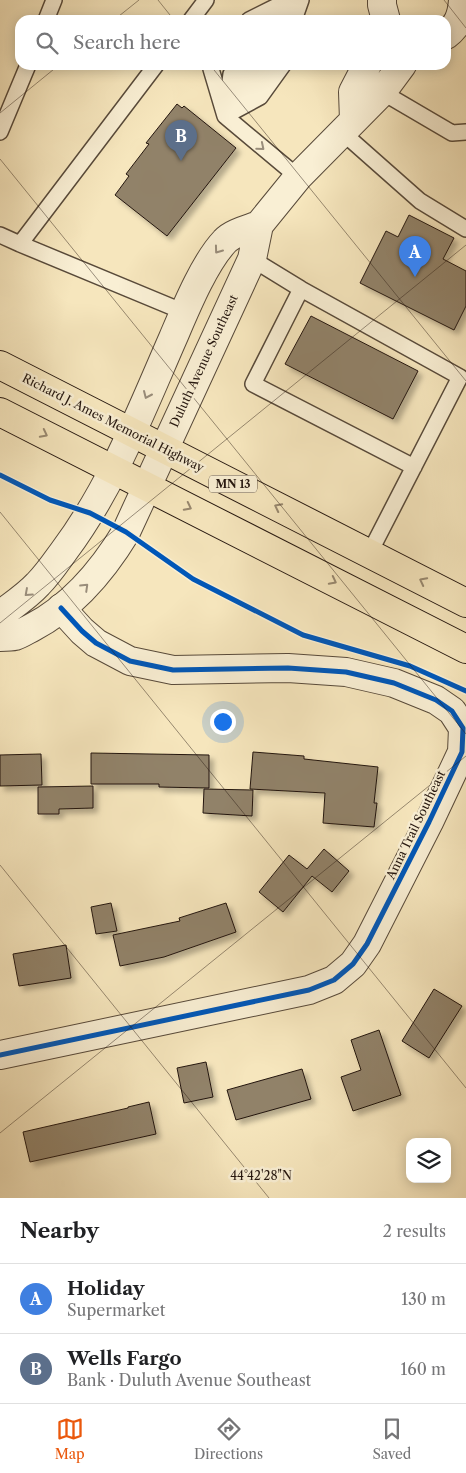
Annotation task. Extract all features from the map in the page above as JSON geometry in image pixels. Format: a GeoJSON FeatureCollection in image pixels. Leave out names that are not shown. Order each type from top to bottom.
{"type":"FeatureCollection","features":[{"type":"Feature","properties":{"kind":"main road","name":"Richard J. Ames Memorial Highway"},"geometry":{"type":"LineString","coordinates":[[0,365],[466,603]]}},
{"type":"Feature","properties":{"kind":"main road"},"geometry":{"type":"LineString","coordinates":[[0,412],[466,649]]}},
{"type":"Feature","properties":{"kind":"street"},"geometry":{"type":"LineString","coordinates":[[453,34],[461,14],[462,0]]}},
{"type":"Feature","properties":{"kind":"street"},"geometry":{"type":"LineString","coordinates":[[348,126],[353,92],[364,70]]}},
{"type":"Feature","properties":{"kind":"street","name":"Duluth Avenue Southeast"},"geometry":{"type":"LineString","coordinates":[[0,637],[15,636],[43,622],[90,582],[111,558],[126,532],[252,259],[259,225],[298,177],[382,92],[398,70]]}},
{"type":"Feature","properties":{"kind":"street","name":"Duluth Avenue Southeast"},"geometry":{"type":"LineString","coordinates":[[0,615],[24,598],[40,583],[80,529],[114,469],[184,312],[208,264],[226,239],[259,225]]}},
{"type":"Feature","properties":{"kind":"street","name":"Anna Trail Southeast"},"geometry":{"type":"LineString","coordinates":[[0,1055],[309,990],[334,980],[354,964],[367,944],[462,752],[463,728],[452,711],[436,700],[394,683],[346,672],[298,668],[182,670],[151,666],[130,661],[96,643],[61,608]]}},
{"type":"Feature","properties":{"kind":"lane"},"geometry":{"type":"LineString","coordinates":[[48,15],[54,0]]}},
{"type":"Feature","properties":{"kind":"lane"},"geometry":{"type":"LineString","coordinates":[[195,15],[206,0]]}},
{"type":"Feature","properties":{"kind":"lane"},"geometry":{"type":"LineString","coordinates":[[259,15],[289,0]]}},
{"type":"Feature","properties":{"kind":"lane"},"geometry":{"type":"LineString","coordinates":[[280,15],[299,0]]}},
{"type":"Feature","properties":{"kind":"lane"},"geometry":{"type":"LineString","coordinates":[[288,15],[299,0]]}},
{"type":"Feature","properties":{"kind":"lane"},"geometry":{"type":"LineString","coordinates":[[295,15],[299,0]]}},
{"type":"Feature","properties":{"kind":"lane"},"geometry":{"type":"LineString","coordinates":[[299,0],[299,15]]}},
{"type":"Feature","properties":{"kind":"lane"},"geometry":{"type":"LineString","coordinates":[[0,132],[26,70]]}},
{"type":"Feature","properties":{"kind":"lane"},"geometry":{"type":"LineString","coordinates":[[20,244],[152,70]]}},
{"type":"Feature","properties":{"kind":"lane"},"geometry":{"type":"LineString","coordinates":[[211,70],[225,116],[298,177]]}},
{"type":"Feature","properties":{"kind":"lane"},"geometry":{"type":"LineString","coordinates":[[225,116],[231,74],[234,70]]}},
{"type":"Feature","properties":{"kind":"lane"},"geometry":{"type":"LineString","coordinates":[[225,116],[240,81],[248,70]]}},
{"type":"Feature","properties":{"kind":"lane"},"geometry":{"type":"LineString","coordinates":[[225,116],[264,70]]}},
{"type":"Feature","properties":{"kind":"lane"},"geometry":{"type":"LineString","coordinates":[[225,116],[260,96],[279,70]]}},
{"type":"Feature","properties":{"kind":"lane"},"geometry":{"type":"LineString","coordinates":[[382,92],[452,134],[466,132]]}},
{"type":"Feature","properties":{"kind":"lane"},"geometry":{"type":"LineString","coordinates":[[348,126],[420,201],[466,229]]}},
{"type":"Feature","properties":{"kind":"lane"},"geometry":{"type":"LineString","coordinates":[[0,235],[184,312]]}},
{"type":"Feature","properties":{"kind":"lane"},"geometry":{"type":"LineString","coordinates":[[252,259],[301,289],[463,372],[369,554]]}},
{"type":"Feature","properties":{"kind":"lane"},"geometry":{"type":"LineString","coordinates":[[301,289],[254,384],[414,467]]}},
{"type":"Feature","properties":{"kind":"building"},"geometry":{"type":"Polygon","coordinates":[[[177,104],[182,108],[184,106],[236,148],[167,236],[115,195],[129,176],[126,174],[149,144],[146,143],[177,104]]]}},
{"type":"Feature","properties":{"kind":"building"},"geometry":{"type":"Polygon","coordinates":[[[409,215],[454,238],[443,259],[466,271],[466,306],[454,330],[360,283],[386,231],[398,237],[409,215]]]}},
{"type":"Feature","properties":{"kind":"building"},"geometry":{"type":"Polygon","coordinates":[[[311,316],[418,371],[393,419],[285,364],[311,316]]]}},
{"type":"Feature","properties":{"kind":"building"},"geometry":{"type":"Polygon","coordinates":[[[253,752],[304,756],[304,759],[378,767],[374,803],[377,803],[374,827],[323,823],[325,793],[250,789],[253,752]]]}},
{"type":"Feature","properties":{"kind":"building"},"geometry":{"type":"Polygon","coordinates":[[[91,753],[209,755],[209,788],[159,787],[159,784],[91,784],[91,753]]]}},
{"type":"Feature","properties":{"kind":"building"},"geometry":{"type":"Polygon","coordinates":[[[41,754],[42,785],[0,786],[0,755],[41,754]]]}},
{"type":"Feature","properties":{"kind":"building"},"geometry":{"type":"Polygon","coordinates":[[[93,786],[93,808],[59,809],[59,814],[38,814],[38,787],[93,786]]]}},
{"type":"Feature","properties":{"kind":"building"},"geometry":{"type":"Polygon","coordinates":[[[204,789],[253,790],[252,816],[203,813],[204,789]]]}},
{"type":"Feature","properties":{"kind":"building"},"geometry":{"type":"Polygon","coordinates":[[[324,849],[349,871],[332,892],[312,876],[283,912],[259,892],[289,855],[307,869],[324,849]]]}},
{"type":"Feature","properties":{"kind":"building"},"geometry":{"type":"Polygon","coordinates":[[[111,903],[117,931],[96,934],[91,907],[111,903]]]}},
{"type":"Feature","properties":{"kind":"building"},"geometry":{"type":"Polygon","coordinates":[[[226,903],[236,932],[164,957],[120,966],[113,935],[180,921],[179,918],[226,903]]]}},
{"type":"Feature","properties":{"kind":"building"},"geometry":{"type":"Polygon","coordinates":[[[66,945],[71,978],[19,986],[13,954],[66,945]]]}},
{"type":"Feature","properties":{"kind":"building"},"geometry":{"type":"Polygon","coordinates":[[[434,989],[462,1006],[429,1058],[402,1041],[434,989]]]}},
{"type":"Feature","properties":{"kind":"building"},"geometry":{"type":"Polygon","coordinates":[[[379,1030],[401,1095],[353,1111],[341,1077],[361,1070],[351,1040],[379,1030]]]}},
{"type":"Feature","properties":{"kind":"building"},"geometry":{"type":"Polygon","coordinates":[[[206,1062],[213,1097],[184,1103],[177,1068],[206,1062]]]}},
{"type":"Feature","properties":{"kind":"building"},"geometry":{"type":"Polygon","coordinates":[[[302,1069],[311,1099],[236,1120],[227,1090],[302,1069]]]}},
{"type":"Feature","properties":{"kind":"building"},"geometry":{"type":"Polygon","coordinates":[[[149,1102],[156,1134],[30,1162],[23,1132],[149,1102]]]}},
{"type":"Feature","properties":{"kind":"cycle path"},"geometry":{"type":"LineString","coordinates":[[0,475],[50,500],[90,513],[126,532],[193,579],[303,635],[410,666],[466,691]]}},
{"type":"Feature","properties":{"kind":"cycle path"},"geometry":{"type":"LineString","coordinates":[[0,1055],[309,990],[334,980],[353,964],[367,944],[462,752],[463,728],[452,711],[436,700],[394,683],[346,672],[288,668],[173,670],[130,661],[96,643],[61,608]]}},
{"type":"Feature","properties":{"kind":"place","name":"Wells Fargo"},"geometry":{"type":"Point","coordinates":[181,161]}},
{"type":"Feature","properties":{"kind":"place","name":"Holiday"},"geometry":{"type":"Point","coordinates":[415,277]}}]}
